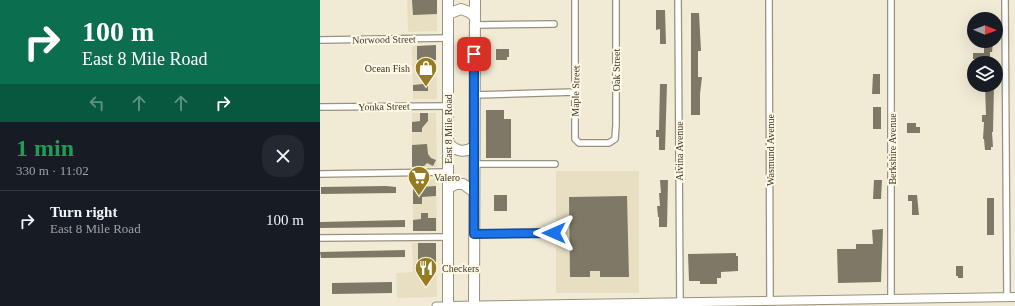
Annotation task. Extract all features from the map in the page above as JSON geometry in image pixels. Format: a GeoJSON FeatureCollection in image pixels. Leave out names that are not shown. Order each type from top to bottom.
{"type":"FeatureCollection","features":[{"type":"Feature","properties":{"kind":"highway","name":"East 8 Mile Road"},"geometry":{"type":"LineString","coordinates":[[448,0],[448,306]]}},
{"type":"Feature","properties":{"kind":"highway"},"geometry":{"type":"LineString","coordinates":[[474,306],[475,0]]}},
{"type":"Feature","properties":{"kind":"highway"},"geometry":{"type":"LineString","coordinates":[[448,14],[461,9],[468,12],[474,21]]}},
{"type":"Feature","properties":{"kind":"highway"},"geometry":{"type":"LineString","coordinates":[[448,144],[460,151],[466,151],[474,147]]}},
{"type":"Feature","properties":{"kind":"highway"},"geometry":{"type":"LineString","coordinates":[[448,188],[456,184],[462,184],[474,192]]}},
{"type":"Feature","properties":{"kind":"main road"},"geometry":{"type":"LineString","coordinates":[[448,306],[680,304],[770,300],[1011,297]]}},
{"type":"Feature","properties":{"kind":"street","name":"Maple Street"},"geometry":{"type":"LineString","coordinates":[[575,0],[576,92],[574,128],[577,141],[579,143],[609,143],[615,139]]}},
{"type":"Feature","properties":{"kind":"street","name":"Oak Street"},"geometry":{"type":"LineString","coordinates":[[615,139],[616,0]]}},
{"type":"Feature","properties":{"kind":"street","name":"Alvina Avenue"},"geometry":{"type":"LineString","coordinates":[[678,0],[680,304]]}},
{"type":"Feature","properties":{"kind":"street","name":"Wasmund Avenue"},"geometry":{"type":"LineString","coordinates":[[769,0],[770,300]]}},
{"type":"Feature","properties":{"kind":"street","name":"Berkshire Avenue"},"geometry":{"type":"LineString","coordinates":[[891,0],[891,298]]}},
{"type":"Feature","properties":{"kind":"street"},"geometry":{"type":"LineString","coordinates":[[1005,0],[1011,297]]}},
{"type":"Feature","properties":{"kind":"street"},"geometry":{"type":"LineString","coordinates":[[474,21],[554,24]]}},
{"type":"Feature","properties":{"kind":"street","name":"Norwood Street"},"geometry":{"type":"LineString","coordinates":[[320,40],[448,38]]}},
{"type":"Feature","properties":{"kind":"street"},"geometry":{"type":"LineString","coordinates":[[474,95],[576,92]]}},
{"type":"Feature","properties":{"kind":"street","name":"Yonka Street"},"geometry":{"type":"LineString","coordinates":[[320,107],[448,106]]}},
{"type":"Feature","properties":{"kind":"street"},"geometry":{"type":"LineString","coordinates":[[474,164],[555,164]]}},
{"type":"Feature","properties":{"kind":"street"},"geometry":{"type":"LineString","coordinates":[[320,174],[448,172]]}},
{"type":"Feature","properties":{"kind":"street"},"geometry":{"type":"LineString","coordinates":[[474,234],[554,233]]}},
{"type":"Feature","properties":{"kind":"street"},"geometry":{"type":"LineString","coordinates":[[320,238],[448,236]]}},
{"type":"Feature","properties":{"kind":"street"},"geometry":{"type":"LineString","coordinates":[[436,306],[448,306]]}},
{"type":"Feature","properties":{"kind":"shaded area"},"geometry":{"type":"Polygon","coordinates":[[[407,0],[437,0],[437,31],[408,32],[407,0]]]}},
{"type":"Feature","properties":{"kind":"shaded area"},"geometry":{"type":"Polygon","coordinates":[[[436,45],[437,99],[413,99],[412,46],[436,45]]]}},
{"type":"Feature","properties":{"kind":"shaded area"},"geometry":{"type":"Polygon","coordinates":[[[412,113],[436,113],[437,167],[412,167],[412,113]]]}},
{"type":"Feature","properties":{"kind":"shaded area"},"geometry":{"type":"Polygon","coordinates":[[[556,171],[639,171],[639,293],[556,293],[556,171]]]}},
{"type":"Feature","properties":{"kind":"shaded area"},"geometry":{"type":"Polygon","coordinates":[[[413,179],[436,179],[437,231],[413,231],[413,179]]]}},
{"type":"Feature","properties":{"kind":"shaded area"},"geometry":{"type":"Polygon","coordinates":[[[412,243],[436,243],[437,297],[397,298],[396,273],[413,272],[412,243]]]}},
{"type":"Feature","properties":{"kind":"building"},"geometry":{"type":"Polygon","coordinates":[[[412,0],[437,0],[437,14],[413,15],[412,0]]]}},
{"type":"Feature","properties":{"kind":"building"},"geometry":{"type":"Polygon","coordinates":[[[656,10],[665,10],[666,44],[660,44],[660,29],[656,30],[656,10]]]}},
{"type":"Feature","properties":{"kind":"building"},"geometry":{"type":"Polygon","coordinates":[[[691,13],[699,13],[701,51],[698,51],[698,77],[702,77],[700,115],[691,115],[691,13]]]}},
{"type":"Feature","properties":{"kind":"building"},"geometry":{"type":"Polygon","coordinates":[[[436,45],[436,60],[417,60],[417,46],[436,45]]]}},
{"type":"Feature","properties":{"kind":"building"},"geometry":{"type":"Polygon","coordinates":[[[984,48],[992,48],[990,56],[973,56],[973,53],[984,53],[984,48]]]}},
{"type":"Feature","properties":{"kind":"building"},"geometry":{"type":"Polygon","coordinates":[[[496,49],[509,49],[509,57],[507,57],[507,60],[496,60],[496,49]]]}},
{"type":"Feature","properties":{"kind":"building"},"geometry":{"type":"Polygon","coordinates":[[[873,74],[880,74],[880,94],[872,94],[873,74]]]}},
{"type":"Feature","properties":{"kind":"building"},"geometry":{"type":"Polygon","coordinates":[[[428,84],[428,91],[413,91],[413,85],[428,84]]]}},
{"type":"Feature","properties":{"kind":"building"},"geometry":{"type":"Polygon","coordinates":[[[660,84],[667,84],[665,150],[659,150],[659,137],[656,137],[656,130],[659,130],[660,84]]]}},
{"type":"Feature","properties":{"kind":"building"},"geometry":{"type":"Polygon","coordinates":[[[985,92],[994,92],[992,132],[993,147],[991,147],[991,150],[985,150],[983,139],[984,122],[982,122],[982,115],[986,115],[985,92]]]}},
{"type":"Feature","properties":{"kind":"building"},"geometry":{"type":"Polygon","coordinates":[[[873,107],[881,107],[881,129],[873,129],[873,107]]]}},
{"type":"Feature","properties":{"kind":"building"},"geometry":{"type":"Polygon","coordinates":[[[486,110],[504,110],[504,119],[511,119],[511,158],[486,158],[486,110]]]}},
{"type":"Feature","properties":{"kind":"building"},"geometry":{"type":"Polygon","coordinates":[[[420,113],[428,113],[428,121],[422,128],[422,132],[412,132],[412,122],[420,121],[420,113]]]}},
{"type":"Feature","properties":{"kind":"building"},"geometry":{"type":"Polygon","coordinates":[[[907,123],[916,123],[916,127],[920,127],[920,133],[907,133],[907,123]]]}},
{"type":"Feature","properties":{"kind":"building"},"geometry":{"type":"Polygon","coordinates":[[[427,144],[428,154],[431,158],[436,160],[433,166],[427,163],[424,166],[412,167],[412,145],[427,144]]]}},
{"type":"Feature","properties":{"kind":"building"},"geometry":{"type":"Polygon","coordinates":[[[413,179],[417,179],[417,182],[420,182],[420,187],[436,186],[436,196],[422,197],[422,204],[413,204],[413,179]]]}},
{"type":"Feature","properties":{"kind":"building"},"geometry":{"type":"Polygon","coordinates":[[[660,180],[668,180],[667,227],[659,227],[657,206],[660,206],[660,180]]]}},
{"type":"Feature","properties":{"kind":"building"},"geometry":{"type":"Polygon","coordinates":[[[874,180],[882,180],[881,199],[873,199],[874,180]]]}},
{"type":"Feature","properties":{"kind":"building"},"geometry":{"type":"Polygon","coordinates":[[[321,187],[396,187],[396,193],[321,194],[321,187]]]}},
{"type":"Feature","properties":{"kind":"building"},"geometry":{"type":"Polygon","coordinates":[[[494,195],[507,195],[507,211],[494,211],[494,195]]]}},
{"type":"Feature","properties":{"kind":"building"},"geometry":{"type":"Polygon","coordinates":[[[908,195],[917,195],[919,215],[912,215],[912,201],[908,201],[908,195]]]}},
{"type":"Feature","properties":{"kind":"building"},"geometry":{"type":"Polygon","coordinates":[[[627,196],[629,277],[600,277],[600,271],[590,271],[590,277],[570,277],[569,197],[627,196]]]}},
{"type":"Feature","properties":{"kind":"building"},"geometry":{"type":"Polygon","coordinates":[[[987,198],[994,198],[994,235],[987,235],[987,198]]]}},
{"type":"Feature","properties":{"kind":"building"},"geometry":{"type":"Polygon","coordinates":[[[421,213],[428,213],[428,218],[436,218],[436,231],[413,231],[413,220],[421,219],[421,213]]]}},
{"type":"Feature","properties":{"kind":"building"},"geometry":{"type":"Polygon","coordinates":[[[405,220],[405,227],[320,228],[320,222],[405,220]]]}},
{"type":"Feature","properties":{"kind":"building"},"geometry":{"type":"Polygon","coordinates":[[[883,229],[881,282],[838,283],[837,249],[856,249],[856,244],[873,244],[872,230],[883,229]]]}},
{"type":"Feature","properties":{"kind":"building"},"geometry":{"type":"Polygon","coordinates":[[[418,243],[436,243],[436,267],[418,267],[418,243]]]}},
{"type":"Feature","properties":{"kind":"building"},"geometry":{"type":"Polygon","coordinates":[[[405,250],[405,257],[321,258],[320,252],[405,250]]]}},
{"type":"Feature","properties":{"kind":"building"},"geometry":{"type":"Polygon","coordinates":[[[736,253],[736,256],[738,256],[738,271],[721,272],[721,278],[717,278],[717,284],[700,284],[700,281],[689,281],[688,254],[736,253]]]}},
{"type":"Feature","properties":{"kind":"building"},"geometry":{"type":"Polygon","coordinates":[[[956,266],[963,266],[963,278],[958,278],[958,276],[956,276],[956,266]]]}},
{"type":"Feature","properties":{"kind":"building"},"geometry":{"type":"Polygon","coordinates":[[[392,282],[392,293],[332,294],[332,283],[392,282]]]}},
{"type":"Feature","properties":{"kind":"place","name":"Ocean Fish"},"geometry":{"type":"Point","coordinates":[426,88]}},
{"type":"Feature","properties":{"kind":"place","name":"Valero"},"geometry":{"type":"Point","coordinates":[419,196]}},
{"type":"Feature","properties":{"kind":"place","name":"Checkers"},"geometry":{"type":"Point","coordinates":[426,288]}},
{"type":"Feature","properties":{"kind":"route"},"geometry":{"type":"LineString","coordinates":[[474,54],[474,234],[554,233]]}}]}
